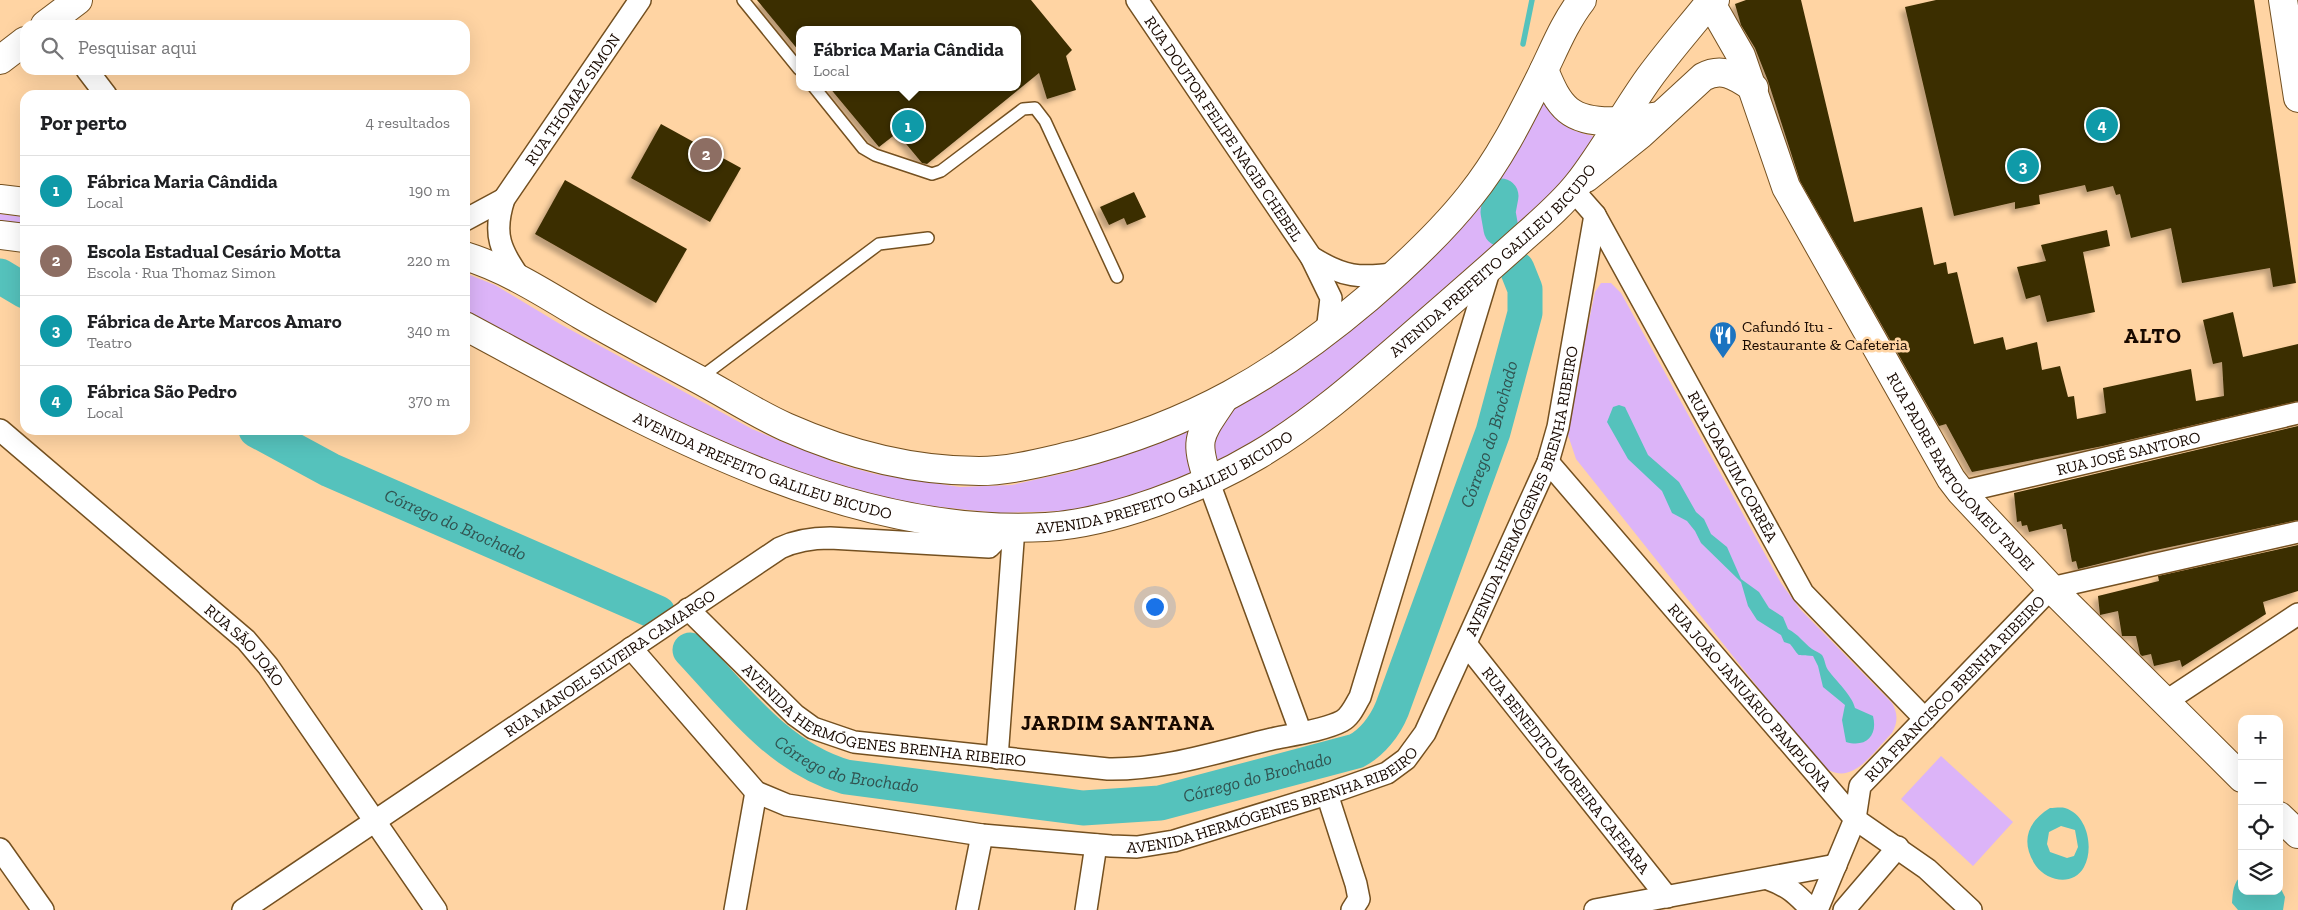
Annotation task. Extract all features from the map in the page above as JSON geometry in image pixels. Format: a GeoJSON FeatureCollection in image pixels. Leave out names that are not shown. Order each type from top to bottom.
{"type":"FeatureCollection","features":[{"type":"Feature","properties":{"kind":"main road"},"geometry":{"type":"LineString","coordinates":[[54,20],[78,0]]}},
{"type":"Feature","properties":{"kind":"main road"},"geometry":{"type":"LineString","coordinates":[[470,258],[521,280],[787,427],[828,442],[898,464],[939,470],[983,471],[1051,460],[1120,443],[1160,429],[1223,400],[1278,367],[1327,332],[1397,273],[1469,198],[1494,164],[1516,128],[1564,29],[1582,0]]}},
{"type":"Feature","properties":{"kind":"main road"},"geometry":{"type":"LineString","coordinates":[[2282,0],[2298,98]]}},
{"type":"Feature","properties":{"kind":"main road","name":"RUA PADRE BARTOLOMEU TADEI"},"geometry":{"type":"LineString","coordinates":[[1711,1],[1741,56],[1754,88],[1786,187],[1960,492],[2051,588],[2238,774]]}},
{"type":"Feature","properties":{"kind":"main road","name":"AVENIDA PREFEITO GALILEU BICUDO"},"geometry":{"type":"LineString","coordinates":[[470,329],[656,427],[790,484],[890,514],[935,521],[1011,528],[1048,527],[1112,516],[1208,480],[1255,457],[1307,424],[1344,395],[1490,268],[1575,188],[1651,76],[1711,1]]}},
{"type":"Feature","properties":{"kind":"main road"},"geometry":{"type":"LineString","coordinates":[[0,60],[20,45]]}},
{"type":"Feature","properties":{"kind":"main road"},"geometry":{"type":"LineString","coordinates":[[1544,70],[1558,100],[1569,111],[1593,119],[1619,122],[1660,116]]}},
{"type":"Feature","properties":{"kind":"main road"},"geometry":{"type":"LineString","coordinates":[[1575,188],[1697,82],[1709,74],[1730,73],[1754,88]]}},
{"type":"Feature","properties":{"kind":"main road"},"geometry":{"type":"LineString","coordinates":[[0,199],[20,201]]}},
{"type":"Feature","properties":{"kind":"main road"},"geometry":{"type":"LineString","coordinates":[[0,235],[20,237]]}},
{"type":"Feature","properties":{"kind":"main road"},"geometry":{"type":"LineString","coordinates":[[1208,480],[1201,459],[1199,439],[1223,400]]}},
{"type":"Feature","properties":{"kind":"main road"},"geometry":{"type":"LineString","coordinates":[[2283,820],[2298,834]]}},
{"type":"Feature","properties":{"kind":"street","name":"RUA THOMAZ SIMON"},"geometry":{"type":"LineString","coordinates":[[521,280],[499,242],[498,221],[504,199],[640,0]]}},
{"type":"Feature","properties":{"kind":"street","name":"RUA DOUTOR FELIPE NAGIB CHEBEL"},"geometry":{"type":"LineString","coordinates":[[1137,0],[1311,256],[1332,298],[1327,332]]}},
{"type":"Feature","properties":{"kind":"street"},"geometry":{"type":"LineString","coordinates":[[92,75],[102,90]]}},
{"type":"Feature","properties":{"kind":"street","name":"RUA JOAQUIM CORRÊA"},"geometry":{"type":"LineString","coordinates":[[1575,188],[1595,215],[1803,593],[1925,719]]}},
{"type":"Feature","properties":{"kind":"street","name":"RUA THOMAZ SIMON"},"geometry":{"type":"LineString","coordinates":[[470,217],[504,199]]}},
{"type":"Feature","properties":{"kind":"street","name":"AVENIDA HERMÓGENES BRENHA RIBEIRO"},"geometry":{"type":"LineString","coordinates":[[631,648],[756,792],[787,805],[982,835],[1137,847],[1174,841],[1327,794],[1387,773],[1406,759],[1425,733],[1548,462],[1558,427],[1595,215]]}},
{"type":"Feature","properties":{"kind":"street","name":"RUA DOUTOR FELIPE NAGIB CHEBEL"},"geometry":{"type":"LineString","coordinates":[[1311,256],[1330,269],[1345,274],[1369,278],[1397,273]]}},
{"type":"Feature","properties":{"kind":"street","name":"AVENIDA HERMÓGENES BRENHA RIBEIRO"},"geometry":{"type":"LineString","coordinates":[[688,609],[795,715],[813,728],[854,742],[997,758],[1131,769],[1159,765],[1301,733],[1342,720],[1352,711],[1360,697],[1490,268]]}},
{"type":"Feature","properties":{"kind":"street","name":"RUA JOSÉ SANTORO"},"geometry":{"type":"LineString","coordinates":[[1960,492],[2298,413]]}},
{"type":"Feature","properties":{"kind":"street","name":"RUA SÃO JOÃO"},"geometry":{"type":"LineString","coordinates":[[0,430],[246,640],[268,666],[436,910]]}},
{"type":"Feature","properties":{"kind":"street","name":"RUA JOÃO JANUÁRIO PAMPLONA"},"geometry":{"type":"LineString","coordinates":[[1548,462],[1855,819],[1898,847],[1927,869],[1971,910]]}},
{"type":"Feature","properties":{"kind":"street"},"geometry":{"type":"LineString","coordinates":[[1208,480],[1301,733]]}},
{"type":"Feature","properties":{"kind":"street"},"geometry":{"type":"LineString","coordinates":[[997,758],[1011,528]]}},
{"type":"Feature","properties":{"kind":"street","name":"RUA MANOEL SILVEIRA CAMARGO"},"geometry":{"type":"LineString","coordinates":[[244,910],[374,820],[764,558],[793,542],[830,538],[988,547],[1011,528]]}},
{"type":"Feature","properties":{"kind":"street"},"geometry":{"type":"LineString","coordinates":[[2051,588],[2298,532]]}},
{"type":"Feature","properties":{"kind":"street","name":"RUA FRANCISCO BRENHA RIBEIRO"},"geometry":{"type":"LineString","coordinates":[[1817,910],[1855,819],[1860,786],[2051,588]]}},
{"type":"Feature","properties":{"kind":"street"},"geometry":{"type":"LineString","coordinates":[[2165,702],[2298,614]]}},
{"type":"Feature","properties":{"kind":"street","name":"RUA BENEDITO MOREIRA CAFEARA"},"geometry":{"type":"LineString","coordinates":[[1466,644],[1666,897]]}},
{"type":"Feature","properties":{"kind":"street"},"geometry":{"type":"LineString","coordinates":[[734,910],[756,792]]}},
{"type":"Feature","properties":{"kind":"street"},"geometry":{"type":"LineString","coordinates":[[1327,794],[1356,884],[1359,899],[1352,910]]}},
{"type":"Feature","properties":{"kind":"street"},"geometry":{"type":"LineString","coordinates":[[967,910],[982,835]]}},
{"type":"Feature","properties":{"kind":"street"},"geometry":{"type":"LineString","coordinates":[[1086,910],[1096,845]]}},
{"type":"Feature","properties":{"kind":"street"},"geometry":{"type":"LineString","coordinates":[[1844,910],[1898,847]]}},
{"type":"Feature","properties":{"kind":"street"},"geometry":{"type":"LineString","coordinates":[[0,849],[43,910]]}},
{"type":"Feature","properties":{"kind":"street"},"geometry":{"type":"LineString","coordinates":[[1595,910],[1836,865]]}},
{"type":"Feature","properties":{"kind":"street"},"geometry":{"type":"LineString","coordinates":[[1768,879],[1785,885],[1799,895],[1812,910]]}},
{"type":"Feature","properties":{"kind":"lane"},"geometry":{"type":"LineString","coordinates":[[743,0],[796,66]]}},
{"type":"Feature","properties":{"kind":"lane"},"geometry":{"type":"LineString","coordinates":[[817,91],[863,148],[875,155],[932,174],[941,171],[1022,109],[1035,108],[1045,121],[1117,277]]}},
{"type":"Feature","properties":{"kind":"lane"},"geometry":{"type":"LineString","coordinates":[[698,379],[879,244],[928,238]]}},
{"type":"Feature","properties":{"kind":"shaded area"},"geometry":{"type":"Polygon","coordinates":[[[1545,101],[1549,110],[1560,122],[1573,130],[1598,137],[1568,181],[1430,311],[1254,448],[1160,487],[1101,505],[1065,511],[999,513],[889,502],[784,472],[623,398],[470,315],[470,275],[495,285],[560,324],[752,429],[785,443],[842,465],[875,474],[960,487],[1012,485],[1074,471],[1132,451],[1308,360],[1334,343],[1469,219],[1491,191],[1545,101]]]}},
{"type":"Feature","properties":{"kind":"shaded area"},"geometry":{"type":"Polygon","coordinates":[[[0,214],[20,216],[20,226],[0,224],[0,214]]]}},
{"type":"Feature","properties":{"kind":"shaded area"},"geometry":{"type":"Polygon","coordinates":[[[1601,283],[1611,283],[1621,293],[1781,583],[1800,609],[1892,703],[1897,718],[1892,733],[1856,769],[1847,773],[1837,773],[1826,768],[1814,758],[1576,459],[1568,435],[1569,417],[1595,292],[1601,283]]]}},
{"type":"Feature","properties":{"kind":"shaded area"},"geometry":{"type":"Polygon","coordinates":[[[1941,756],[2013,822],[1973,866],[1901,799],[1941,756]]]}},
{"type":"Feature","properties":{"kind":"water"},"geometry":{"type":"Polygon","coordinates":[[[1619,405],[1625,407],[1648,455],[1679,482],[1696,512],[1704,519],[1711,534],[1727,547],[1741,579],[1759,592],[1769,608],[1783,617],[1788,629],[1822,655],[1828,670],[1847,693],[1855,708],[1873,716],[1874,729],[1872,735],[1865,742],[1846,742],[1842,720],[1845,705],[1823,687],[1818,666],[1813,656],[1799,655],[1790,644],[1784,642],[1781,635],[1757,620],[1748,606],[1741,582],[1701,543],[1687,521],[1672,513],[1662,491],[1628,459],[1607,422],[1613,407],[1619,405]]]}},
{"type":"Feature","properties":{"kind":"water"},"geometry":{"type":"Polygon","coordinates":[[[2050,808],[2065,808],[2073,812],[2084,825],[2088,842],[2087,860],[2084,867],[2073,877],[2060,880],[2053,878],[2041,871],[2031,857],[2027,841],[2028,833],[2031,826],[2050,808]],[[2061,826],[2049,832],[2047,844],[2050,852],[2067,858],[2074,856],[2078,847],[2075,830],[2061,826]]]}},
{"type":"Feature","properties":{"kind":"water"},"geometry":{"type":"Polygon","coordinates":[[[2238,880],[2238,895],[2283,895],[2283,893],[2285,897],[2283,910],[2238,910],[2232,903],[2235,884],[2238,880]]]}},
{"type":"Feature","properties":{"kind":"building"},"geometry":{"type":"Polygon","coordinates":[[[757,0],[1031,0],[1072,50],[1066,56],[1076,90],[1047,99],[1039,73],[1021,88],[1021,26],[796,26],[796,47],[757,0]]]}},
{"type":"Feature","properties":{"kind":"building"},"geometry":{"type":"Polygon","coordinates":[[[1746,0],[1801,0],[1854,222],[1922,207],[1934,265],[1946,262],[1948,274],[1957,272],[1974,344],[2003,337],[2006,350],[2037,342],[2042,370],[2060,366],[2068,397],[2074,396],[2077,419],[2106,413],[2103,388],[2191,369],[2196,401],[2224,396],[2222,362],[2213,364],[2203,320],[2233,312],[2243,357],[2298,344],[2298,401],[2103,446],[1972,472],[1946,424],[1939,426],[1800,181],[1768,81],[1755,48],[1741,25],[1735,4],[1746,0]]]}},
{"type":"Feature","properties":{"kind":"building"},"geometry":{"type":"Polygon","coordinates":[[[1936,0],[2254,0],[2296,283],[2273,287],[2270,268],[2182,283],[2171,228],[2131,238],[2120,194],[2116,195],[2113,186],[2087,192],[2085,185],[2039,195],[2040,204],[2015,209],[2015,202],[1954,216],[1905,7],[1936,0]]]}},
{"type":"Feature","properties":{"kind":"building"},"geometry":{"type":"Polygon","coordinates":[[[832,91],[1017,91],[927,164],[922,163],[897,133],[879,147],[832,91]]]}},
{"type":"Feature","properties":{"kind":"building"},"geometry":{"type":"Polygon","coordinates":[[[661,124],[741,168],[710,222],[631,178],[661,124]]]}},
{"type":"Feature","properties":{"kind":"building"},"geometry":{"type":"Polygon","coordinates":[[[565,180],[687,249],[656,303],[535,234],[565,180]]]}},
{"type":"Feature","properties":{"kind":"building"},"geometry":{"type":"Polygon","coordinates":[[[1134,192],[1146,217],[1127,225],[1124,218],[1109,225],[1100,207],[1134,192]]]}},
{"type":"Feature","properties":{"kind":"building"},"geometry":{"type":"Polygon","coordinates":[[[2107,230],[2110,246],[2083,252],[2095,312],[2047,322],[2040,295],[2026,299],[2017,267],[2046,261],[2041,245],[2107,230]]]}},
{"type":"Feature","properties":{"kind":"building"},"geometry":{"type":"Polygon","coordinates":[[[2298,426],[2298,520],[2151,551],[2078,569],[2076,561],[2072,562],[2066,529],[2063,529],[2062,524],[2029,532],[2027,525],[2022,526],[2021,521],[2017,522],[2014,493],[2298,426]]]}},
{"type":"Feature","properties":{"kind":"building"},"geometry":{"type":"Polygon","coordinates":[[[2298,545],[2298,591],[2263,602],[2266,614],[2182,667],[2180,660],[2154,666],[2151,654],[2142,656],[2140,654],[2136,636],[2122,636],[2118,611],[2100,615],[2098,596],[2159,581],[2158,576],[2298,545]]]}},
{"type":"Feature","properties":{"kind":"waterway","name":"Córrego do Brochado"},"geometry":{"type":"LineString","coordinates":[[1523,44],[1532,0]]}},
{"type":"Feature","properties":{"kind":"waterway","name":"Córrego do Brochado"},"geometry":{"type":"LineString","coordinates":[[1501,196],[1498,212],[1501,229]]}},
{"type":"Feature","properties":{"kind":"waterway","name":"Córrego do Brochado"},"geometry":{"type":"LineString","coordinates":[[690,650],[742,707],[779,741],[800,756],[822,768],[846,777],[1083,808],[1160,803],[1356,751],[1362,748],[1377,733],[1386,722],[1392,709],[1493,432],[1525,313],[1525,289],[1517,269]]}},
{"type":"Feature","properties":{"kind":"waterway","name":"Córrego do Brochado"},"geometry":{"type":"LineString","coordinates":[[0,276],[20,288]]}},
{"type":"Feature","properties":{"kind":"waterway","name":"Córrego do Brochado"},"geometry":{"type":"LineString","coordinates":[[265,435],[330,470],[658,613]]}},
{"type":"Feature","properties":{"kind":"place","name":"Fábrica São Pedro"},"geometry":{"type":"Point","coordinates":[2102,125]}},
{"type":"Feature","properties":{"kind":"place","name":"Fábrica Maria Cândida"},"geometry":{"type":"Point","coordinates":[908,126]}},
{"type":"Feature","properties":{"kind":"place","name":"Escola Estadual Cesário Motta"},"geometry":{"type":"Point","coordinates":[706,154]}},
{"type":"Feature","properties":{"kind":"place","name":"Fábrica de Arte Marcos Amaro"},"geometry":{"type":"Point","coordinates":[2023,166]}},
{"type":"Feature","properties":{"kind":"place","name":"Cafundó Itu - Restaurante & Cafeteria"},"geometry":{"type":"Point","coordinates":[1723,359]}},
{"type":"Feature","properties":{"kind":"district","name":"ALTO"},"geometry":{"type":"Point","coordinates":[2153,336]}},
{"type":"Feature","properties":{"kind":"district","name":"JARDIM SANTANA"},"geometry":{"type":"Point","coordinates":[1118,723]}}]}
